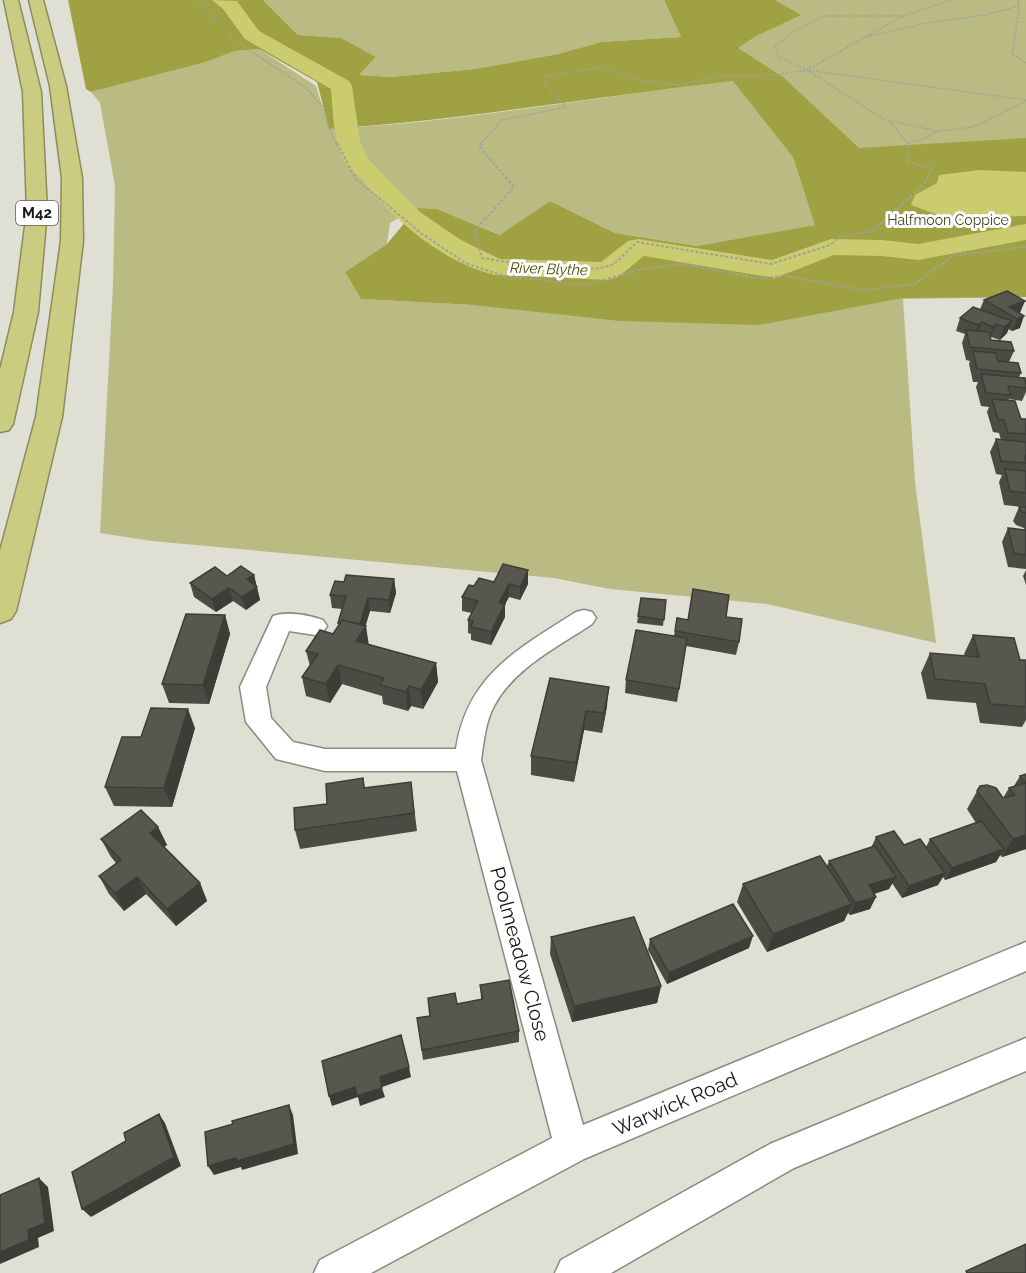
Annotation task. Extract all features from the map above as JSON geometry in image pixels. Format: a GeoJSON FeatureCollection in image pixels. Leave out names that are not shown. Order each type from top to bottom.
{"type":"FeatureCollection","features":[{"type":"Feature","properties":{"kind":"highway","name":"M42"},"geometry":{"type":"LineString","coordinates":[[0,424],[26,312],[37,211],[32,92],[10,0]]}},
{"type":"Feature","properties":{"kind":"highway","name":"M42"},"geometry":{"type":"LineString","coordinates":[[0,611],[49,417],[72,241],[70,166],[58,86],[36,0]]}},
{"type":"Feature","properties":{"kind":"street","name":"Poolmeadow Close"},"geometry":{"type":"LineString","coordinates":[[572,1147],[468,760],[474,723],[488,691],[506,671],[584,618]]}},
{"type":"Feature","properties":{"kind":"street"},"geometry":{"type":"LineString","coordinates":[[315,626],[281,622],[253,687],[259,722],[285,751],[325,760],[468,760]]}},
{"type":"Feature","properties":{"kind":"street","name":"Warwick Road"},"geometry":{"type":"LineString","coordinates":[[333,1273],[572,1147],[1026,956]]}},
{"type":"Feature","properties":{"kind":"street"},"geometry":{"type":"LineString","coordinates":[[574,1273],[782,1156],[1026,1054]]}},
{"type":"Feature","properties":{"kind":"path"},"geometry":{"type":"LineString","coordinates":[[197,0],[236,41],[305,87],[322,106],[329,129],[356,179],[421,233],[465,263],[504,276],[587,285],[638,270],[682,264],[758,278],[788,276],[864,290],[915,284],[954,255],[1026,247]]}},
{"type":"Feature","properties":{"kind":"path"},"geometry":{"type":"LineString","coordinates":[[807,70],[903,16],[950,0]]}},
{"type":"Feature","properties":{"kind":"path"},"geometry":{"type":"LineString","coordinates":[[1018,0],[1012,54],[1026,63]]}},
{"type":"Feature","properties":{"kind":"path"},"geometry":{"type":"LineString","coordinates":[[860,39],[927,23],[985,15],[1019,6]]}},
{"type":"Feature","properties":{"kind":"path"},"geometry":{"type":"LineString","coordinates":[[903,16],[824,16],[796,30],[775,47],[779,57],[807,70],[885,120],[937,131],[974,127],[1026,101]]}},
{"type":"Feature","properties":{"kind":"path"},"geometry":{"type":"LineString","coordinates":[[889,120],[909,142],[908,162],[932,168],[925,183],[873,231],[839,237],[830,245],[771,264],[637,242],[613,264],[600,269],[531,266],[482,258],[474,231],[514,187],[479,146],[502,120],[566,107],[540,78],[604,66],[642,81],[680,85],[721,76],[773,75],[807,70],[1026,101]]}},
{"type":"Feature","properties":{"kind":"path"},"geometry":{"type":"LineString","coordinates":[[909,142],[924,139],[937,131]]}},
{"type":"Feature","properties":{"kind":"green space","name":"Halfmoon Coppice"},"geometry":{"type":"Polygon","coordinates":[[[68,0],[263,0],[298,35],[341,38],[376,57],[359,75],[391,77],[475,69],[558,54],[601,42],[681,37],[664,0],[775,0],[801,15],[756,36],[738,48],[783,77],[859,148],[1026,138],[1026,297],[903,298],[759,325],[620,321],[473,305],[361,299],[345,272],[387,244],[417,208],[437,209],[500,235],[550,201],[615,233],[697,246],[815,225],[793,157],[733,81],[431,120],[329,129],[317,82],[259,49],[235,51],[206,62],[91,92],[86,89],[68,0]]]}},
{"type":"Feature","properties":{"kind":"green space"},"geometry":{"type":"Polygon","coordinates":[[[263,0],[664,0],[681,37],[601,42],[558,54],[475,69],[391,77],[359,75],[376,57],[340,38],[298,35],[263,0]]]}},
{"type":"Feature","properties":{"kind":"green space"},"geometry":{"type":"Polygon","coordinates":[[[775,0],[1026,0],[1026,297],[903,299],[915,482],[936,643],[767,604],[610,589],[554,578],[152,541],[100,533],[113,285],[115,186],[100,103],[91,92],[206,62],[235,51],[259,49],[316,86],[329,129],[430,121],[733,81],[687,22],[792,11],[775,0]],[[794,160],[816,225],[697,246],[615,233],[550,201],[501,235],[437,209],[417,208],[390,223],[387,244],[345,272],[361,299],[473,305],[902,298],[794,160]]]}},
{"type":"Feature","properties":{"kind":"shaded area"},"geometry":{"type":"Polygon","coordinates":[[[979,170],[1026,172],[1026,216],[946,218],[911,205],[915,195],[937,183],[939,175],[979,170]]]}},
{"type":"Feature","properties":{"kind":"building"},"geometry":{"type":"Polygon","coordinates":[[[1007,291],[1025,301],[1009,307],[1024,316],[1017,319],[984,300],[1007,291]]]}},
{"type":"Feature","properties":{"kind":"building"},"geometry":{"type":"Polygon","coordinates":[[[973,307],[1012,321],[1004,327],[996,324],[993,327],[982,322],[978,325],[960,318],[973,307]]]}},
{"type":"Feature","properties":{"kind":"building"},"geometry":{"type":"Polygon","coordinates":[[[966,330],[989,332],[991,340],[1011,342],[1014,351],[970,347],[966,330]]]}},
{"type":"Feature","properties":{"kind":"building"},"geometry":{"type":"Polygon","coordinates":[[[973,351],[996,353],[998,361],[1018,363],[1021,373],[977,369],[973,351]]]}},
{"type":"Feature","properties":{"kind":"building"},"geometry":{"type":"Polygon","coordinates":[[[981,374],[1025,378],[1026,388],[1008,386],[1011,395],[986,393],[981,374]]]}},
{"type":"Feature","properties":{"kind":"building"},"geometry":{"type":"Polygon","coordinates":[[[992,399],[1015,401],[1021,419],[1026,419],[1026,434],[1008,433],[1004,420],[998,419],[992,399]]]}},
{"type":"Feature","properties":{"kind":"building"},"geometry":{"type":"Polygon","coordinates":[[[996,439],[1026,442],[1026,463],[1001,461],[996,439]]]}},
{"type":"Feature","properties":{"kind":"building"},"geometry":{"type":"Polygon","coordinates":[[[1005,469],[1026,471],[1026,493],[1010,491],[1005,469]]]}},
{"type":"Feature","properties":{"kind":"building"},"geometry":{"type":"Polygon","coordinates":[[[1019,507],[1026,507],[1026,513],[1022,512],[1019,507]]]}},
{"type":"Feature","properties":{"kind":"building"},"geometry":{"type":"Polygon","coordinates":[[[1008,528],[1026,530],[1026,555],[1014,553],[1008,528]]]}},
{"type":"Feature","properties":{"kind":"building"},"geometry":{"type":"Polygon","coordinates":[[[503,564],[528,570],[520,587],[509,584],[499,603],[505,604],[491,632],[471,627],[473,621],[468,620],[478,601],[462,597],[469,585],[474,586],[479,578],[494,582],[503,564]]]}},
{"type":"Feature","properties":{"kind":"building"},"geometry":{"type":"Polygon","coordinates":[[[241,566],[254,575],[247,579],[257,587],[242,597],[229,588],[212,599],[190,583],[215,567],[227,576],[241,566]]]}},
{"type":"Feature","properties":{"kind":"building"},"geometry":{"type":"Polygon","coordinates":[[[346,575],[394,579],[389,600],[368,598],[360,624],[342,620],[338,623],[346,596],[330,595],[335,581],[344,582],[346,575]]]}},
{"type":"Feature","properties":{"kind":"building"},"geometry":{"type":"Polygon","coordinates":[[[693,589],[729,595],[726,617],[742,619],[739,642],[675,631],[677,618],[688,620],[693,589]]]}},
{"type":"Feature","properties":{"kind":"building"},"geometry":{"type":"Polygon","coordinates":[[[641,598],[666,600],[664,620],[638,616],[641,598]]]}},
{"type":"Feature","properties":{"kind":"building"},"geometry":{"type":"Polygon","coordinates":[[[186,614],[225,615],[203,685],[162,684],[186,614]]]}},
{"type":"Feature","properties":{"kind":"building"},"geometry":{"type":"Polygon","coordinates":[[[342,620],[366,626],[356,641],[436,663],[421,690],[409,686],[406,692],[380,685],[384,678],[338,665],[326,684],[302,677],[318,654],[306,651],[320,630],[333,634],[342,620]]]}},
{"type":"Feature","properties":{"kind":"building"},"geometry":{"type":"Polygon","coordinates":[[[636,630],[687,638],[679,689],[626,680],[636,630]]]}},
{"type":"Feature","properties":{"kind":"building"},"geometry":{"type":"Polygon","coordinates":[[[973,635],[1014,638],[1020,660],[1026,660],[1026,707],[990,704],[985,684],[935,679],[930,653],[979,657],[973,635]]]}},
{"type":"Feature","properties":{"kind":"building"},"geometry":{"type":"Polygon","coordinates":[[[550,678],[609,687],[604,713],[586,711],[576,763],[531,756],[550,678]]]}},
{"type":"Feature","properties":{"kind":"building"},"geometry":{"type":"Polygon","coordinates":[[[151,708],[188,709],[164,788],[105,787],[122,737],[141,737],[151,708]]]}},
{"type":"Feature","properties":{"kind":"building"},"geometry":{"type":"Polygon","coordinates":[[[1026,774],[1026,835],[1013,839],[977,791],[980,786],[987,785],[996,788],[1003,798],[1015,795],[1009,788],[1025,783],[1020,776],[1026,774]]]}},
{"type":"Feature","properties":{"kind":"building"},"geometry":{"type":"Polygon","coordinates":[[[363,778],[364,788],[411,782],[414,813],[295,830],[294,808],[327,804],[326,784],[363,778]]]}},
{"type":"Feature","properties":{"kind":"building"},"geometry":{"type":"Polygon","coordinates":[[[141,810],[158,827],[150,833],[200,883],[167,909],[137,877],[115,893],[99,876],[121,860],[101,839],[141,810]]]}},
{"type":"Feature","properties":{"kind":"building"},"geometry":{"type":"Polygon","coordinates":[[[981,821],[1004,849],[952,868],[930,839],[981,821]]]}},
{"type":"Feature","properties":{"kind":"building"},"geometry":{"type":"Polygon","coordinates":[[[894,831],[904,845],[920,839],[945,873],[909,886],[876,837],[894,831]]]}},
{"type":"Feature","properties":{"kind":"building"},"geometry":{"type":"Polygon","coordinates":[[[875,846],[896,877],[869,885],[876,897],[855,903],[829,861],[875,846]]]}},
{"type":"Feature","properties":{"kind":"building"},"geometry":{"type":"Polygon","coordinates":[[[820,856],[852,904],[773,934],[743,884],[820,856]]]}},
{"type":"Feature","properties":{"kind":"building"},"geometry":{"type":"Polygon","coordinates":[[[733,904],[753,936],[669,973],[650,939],[733,904]]]}},
{"type":"Feature","properties":{"kind":"building"},"geometry":{"type":"Polygon","coordinates":[[[634,917],[661,986],[574,1006],[551,937],[634,917]]]}},
{"type":"Feature","properties":{"kind":"building"},"geometry":{"type":"Polygon","coordinates":[[[509,980],[519,1031],[422,1050],[417,1018],[430,1016],[428,998],[455,993],[457,1004],[483,999],[480,985],[509,980]]]}},
{"type":"Feature","properties":{"kind":"building"},"geometry":{"type":"Polygon","coordinates":[[[401,1035],[409,1067],[380,1077],[382,1088],[357,1096],[355,1087],[329,1096],[322,1061],[401,1035]]]}},
{"type":"Feature","properties":{"kind":"building"},"geometry":{"type":"Polygon","coordinates":[[[289,1105],[294,1144],[237,1161],[236,1158],[208,1166],[205,1132],[233,1124],[232,1121],[289,1105]]]}},
{"type":"Feature","properties":{"kind":"building"},"geometry":{"type":"Polygon","coordinates":[[[159,1114],[174,1157],[82,1209],[72,1172],[126,1141],[124,1133],[159,1114]]]}},
{"type":"Feature","properties":{"kind":"building"},"geometry":{"type":"Polygon","coordinates":[[[39,1178],[45,1223],[28,1230],[29,1240],[0,1252],[0,1195],[39,1178]]]}},
{"type":"Feature","properties":{"kind":"building"},"geometry":{"type":"Polygon","coordinates":[[[1026,1244],[1026,1273],[967,1273],[966,1271],[1026,1244]]]}},
{"type":"Feature","properties":{"kind":"waterway","name":"River Blythe"},"geometry":{"type":"LineString","coordinates":[[221,0],[230,5],[252,35],[341,86],[348,141],[357,162],[411,218],[451,246],[495,267],[608,271],[638,247],[775,269],[831,247],[882,248],[918,252],[1026,232]]}}]}
